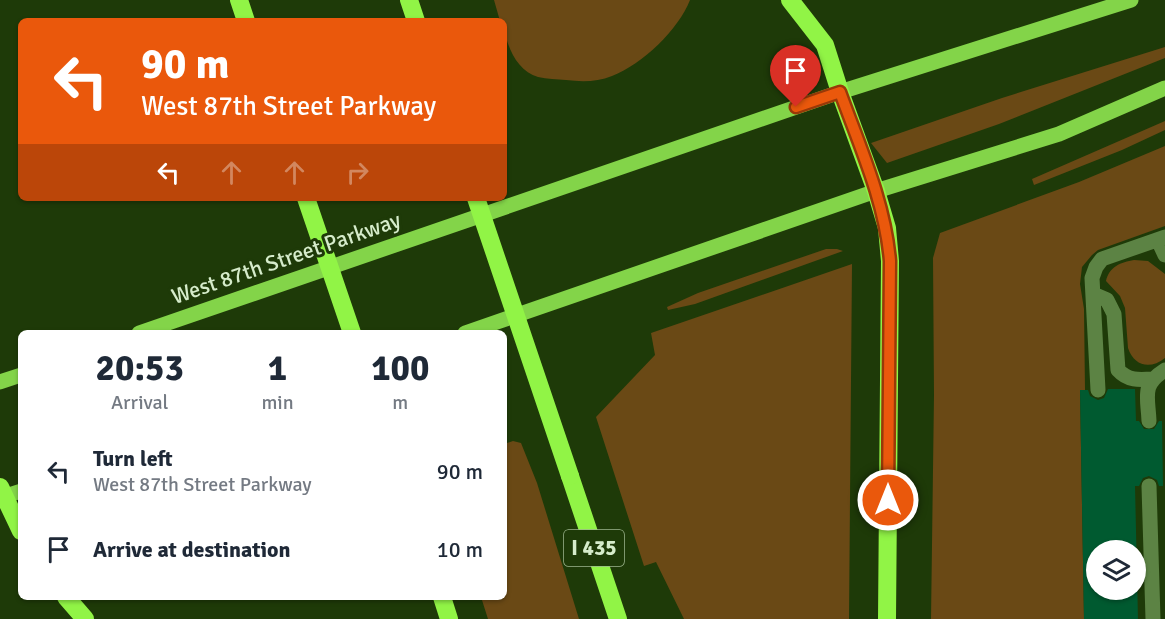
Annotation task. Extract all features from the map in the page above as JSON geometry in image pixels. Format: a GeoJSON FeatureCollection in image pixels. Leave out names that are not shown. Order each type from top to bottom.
{"type":"FeatureCollection","features":[{"type":"Feature","properties":{"kind":"highway"},"geometry":{"type":"LineString","coordinates":[[239,0],[245,18]]}},
{"type":"Feature","properties":{"kind":"highway"},"geometry":{"type":"LineString","coordinates":[[409,0],[415,18]]}},
{"type":"Feature","properties":{"kind":"highway"},"geometry":{"type":"LineString","coordinates":[[790,0],[825,45],[876,191],[886,228],[890,261],[887,619]]}},
{"type":"Feature","properties":{"kind":"highway"},"geometry":{"type":"LineString","coordinates":[[307,201],[351,330]]}},
{"type":"Feature","properties":{"kind":"highway","name":"I 435"},"geometry":{"type":"LineString","coordinates":[[477,201],[618,619]]}},
{"type":"Feature","properties":{"kind":"highway"},"geometry":{"type":"LineString","coordinates":[[6,493],[18,523]]}},
{"type":"Feature","properties":{"kind":"highway"},"geometry":{"type":"LineString","coordinates":[[69,600],[85,619]]}},
{"type":"Feature","properties":{"kind":"highway"},"geometry":{"type":"LineString","coordinates":[[443,600],[449,619]]}},
{"type":"Feature","properties":{"kind":"main road","name":"West 87th Street Parkway"},"geometry":{"type":"LineString","coordinates":[[148,330],[840,92],[1131,0]]}},
{"type":"Feature","properties":{"kind":"main road"},"geometry":{"type":"LineString","coordinates":[[474,330],[876,191],[1059,134],[1165,88]]}},
{"type":"Feature","properties":{"kind":"main road"},"geometry":{"type":"LineString","coordinates":[[0,382],[18,376]]}},
{"type":"Feature","properties":{"kind":"lane"},"geometry":{"type":"LineString","coordinates":[[1098,390],[1092,278],[1096,267],[1102,260],[1163,239],[1165,255]]}},
{"type":"Feature","properties":{"kind":"lane"},"geometry":{"type":"LineString","coordinates":[[1093,294],[1107,300],[1114,314],[1118,370],[1123,376],[1135,381],[1159,375]]}},
{"type":"Feature","properties":{"kind":"lane"},"geometry":{"type":"LineString","coordinates":[[1149,421],[1148,389],[1159,375]]}},
{"type":"Feature","properties":{"kind":"lane"},"geometry":{"type":"LineString","coordinates":[[1149,486],[1153,619]]}},
{"type":"Feature","properties":{"kind":"shaded area"},"geometry":{"type":"Polygon","coordinates":[[[494,0],[690,0],[677,23],[647,55],[624,71],[612,76],[584,81],[548,79],[530,74],[523,69],[513,55],[507,41],[507,18],[499,18],[494,0]]]}},
{"type":"Feature","properties":{"kind":"shaded area"},"geometry":{"type":"Polygon","coordinates":[[[1165,47],[1165,58],[999,124],[887,163],[871,143],[1002,98],[1165,47]]]}},
{"type":"Feature","properties":{"kind":"shaded area"},"geometry":{"type":"Polygon","coordinates":[[[1165,121],[1165,130],[1034,185],[1032,179],[1165,121]]]}},
{"type":"Feature","properties":{"kind":"shaded area"},"geometry":{"type":"Polygon","coordinates":[[[1165,146],[1165,226],[1098,250],[1082,267],[1080,284],[1084,309],[1085,390],[1080,390],[1084,619],[931,619],[933,258],[940,233],[1079,182],[1165,146]]]}},
{"type":"Feature","properties":{"kind":"shaded area"},"geometry":{"type":"Polygon","coordinates":[[[826,249],[843,251],[695,304],[668,310],[667,307],[698,293],[826,249]]]}},
{"type":"Feature","properties":{"kind":"shaded area"},"geometry":{"type":"Polygon","coordinates":[[[1134,260],[1148,261],[1165,274],[1165,358],[1148,365],[1134,359],[1128,348],[1125,308],[1120,296],[1106,281],[1116,266],[1134,260]]]}},
{"type":"Feature","properties":{"kind":"shaded area"},"geometry":{"type":"Polygon","coordinates":[[[852,264],[849,619],[684,619],[656,562],[644,566],[596,417],[655,355],[651,333],[852,264]]]}},
{"type":"Feature","properties":{"kind":"shaded area"},"geometry":{"type":"Polygon","coordinates":[[[513,441],[521,443],[537,483],[579,619],[488,619],[482,600],[507,600],[507,443],[513,441]]]}},
{"type":"Feature","properties":{"kind":"building"},"geometry":{"type":"Polygon","coordinates":[[[1108,389],[1135,389],[1136,421],[1139,421],[1144,429],[1154,429],[1159,421],[1162,421],[1163,486],[1159,486],[1157,480],[1149,476],[1143,478],[1139,486],[1135,486],[1136,540],[1086,540],[1086,600],[1138,600],[1138,619],[1084,619],[1080,390],[1088,390],[1090,396],[1098,400],[1104,398],[1108,389]]]}},
{"type":"Feature","properties":{"kind":"route"},"geometry":{"type":"LineString","coordinates":[[796,107],[840,92],[876,191],[886,228],[890,261],[888,500]]}}]}
